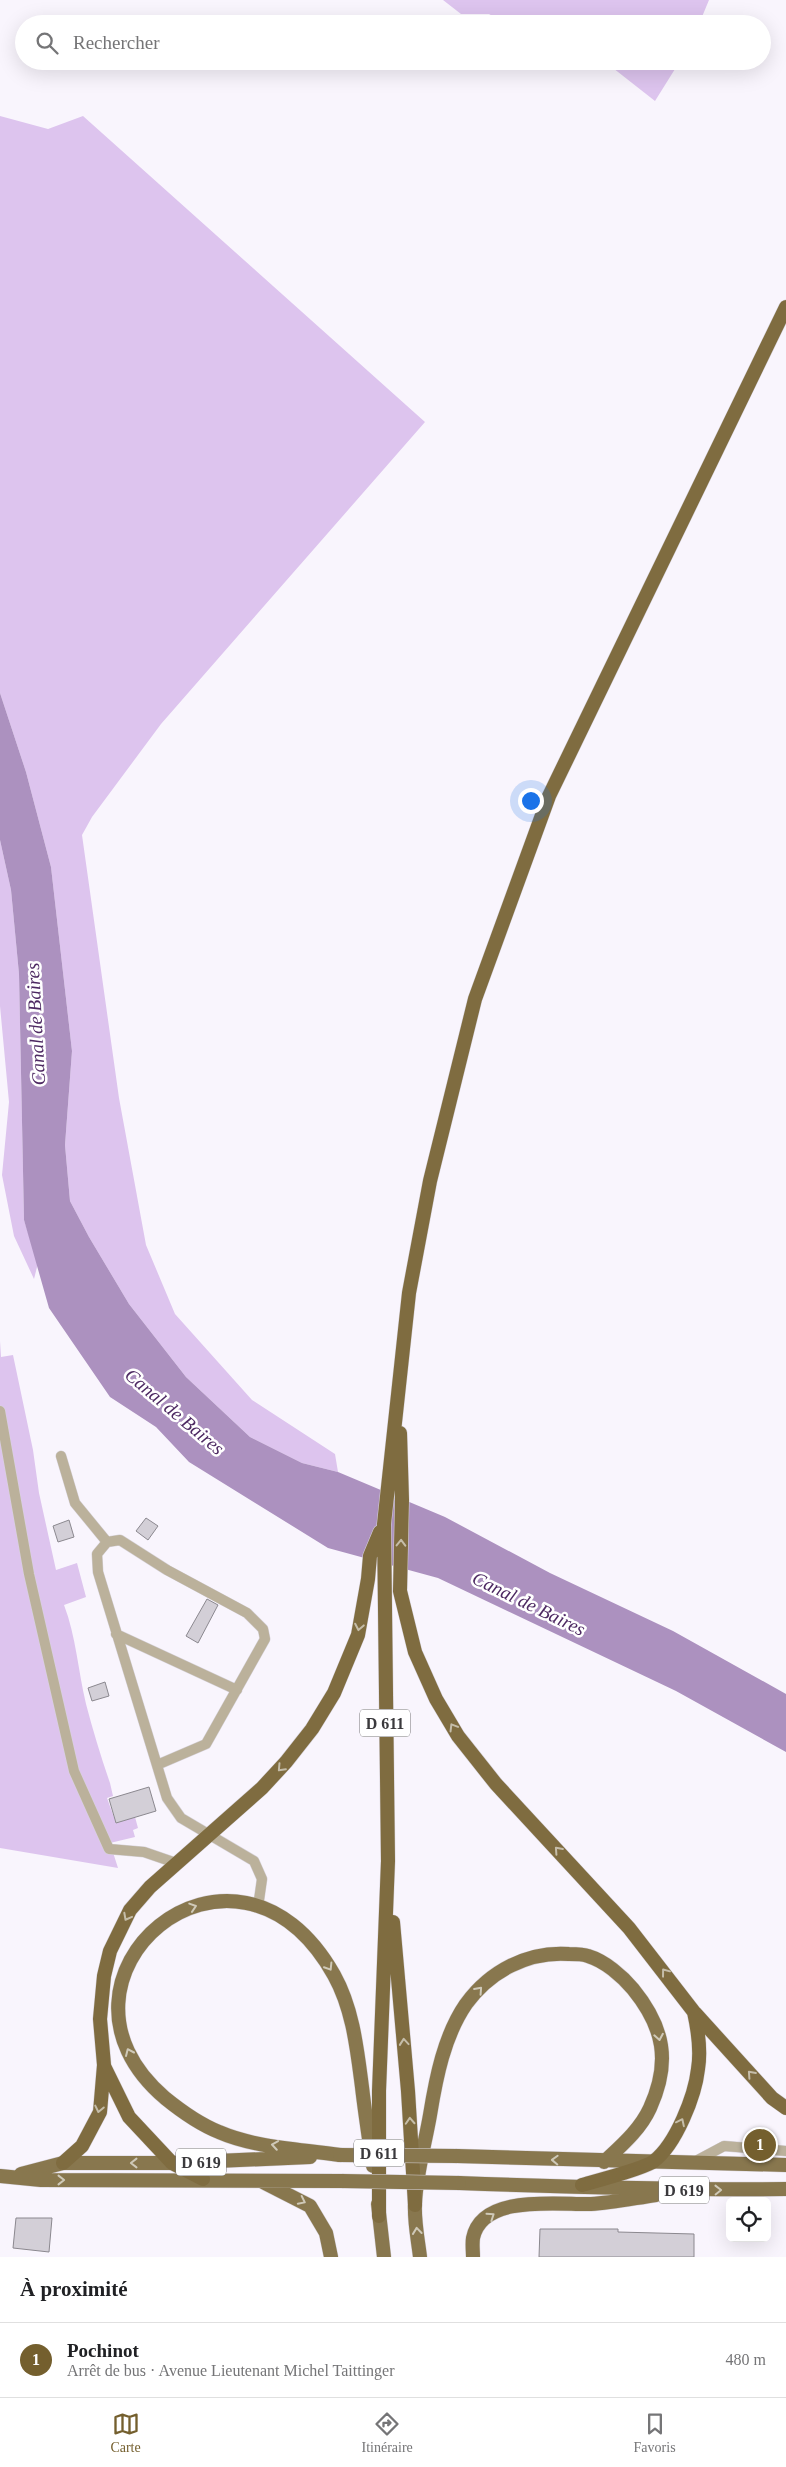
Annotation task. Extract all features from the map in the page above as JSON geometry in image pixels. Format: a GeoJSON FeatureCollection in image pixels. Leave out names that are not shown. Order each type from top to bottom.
{"type":"FeatureCollection","features":[{"type":"Feature","properties":{"kind":"highway"},"geometry":{"type":"LineString","coordinates":[[786,307],[549,796],[475,999],[430,1181],[408,1293],[399,1369],[395,1470],[400,1591],[415,1652],[436,1699],[458,1736],[496,1784],[630,1928],[694,2012],[772,2098],[786,2108]]}},
{"type":"Feature","properties":{"kind":"highway"},"geometry":{"type":"LineString","coordinates":[[63,2163],[82,2146],[100,2112],[104,2065],[100,2018],[104,1976],[110,1951],[130,1910],[150,1887],[207,1834],[262,1788],[312,1729],[334,1693],[358,1634],[368,1579],[370,1556],[384,1524],[395,1470]]}},
{"type":"Feature","properties":{"kind":"highway","name":"D 611"},"geometry":{"type":"LineString","coordinates":[[379,2216],[379,2091],[388,1861],[382,1584],[384,1524]]}},
{"type":"Feature","properties":{"kind":"highway","name":"D 611"},"geometry":{"type":"LineString","coordinates":[[388,1861],[408,2091],[415,2205]]}},
{"type":"Feature","properties":{"kind":"highway"},"geometry":{"type":"LineString","coordinates":[[582,2185],[654,2162],[672,2140],[689,2105],[698,2069],[698,2027],[694,2012]]}},
{"type":"Feature","properties":{"kind":"highway"},"geometry":{"type":"LineString","coordinates":[[104,2065],[129,2117],[172,2163],[203,2179]]}},
{"type":"Feature","properties":{"kind":"main road"},"geometry":{"type":"LineString","coordinates":[[340,2155],[261,2143],[219,2132],[180,2110],[154,2088],[139,2072],[129,2054],[121,2032],[119,2005],[122,1981],[132,1958],[143,1941],[157,1926],[176,1913],[194,1906],[225,1900],[258,1907],[286,1919],[314,1945],[335,1977],[357,2043],[384,2257]]}},
{"type":"Feature","properties":{"kind":"main road"},"geometry":{"type":"LineString","coordinates":[[420,2257],[415,2205],[433,2096],[442,2057],[452,2030],[466,2005],[482,1986],[501,1970],[520,1961],[546,1953],[588,1955],[610,1968],[626,1981],[648,2007],[658,2028],[662,2055],[660,2081],[650,2110],[630,2138],[604,2162]]}},
{"type":"Feature","properties":{"kind":"main road","name":"D 619"},"geometry":{"type":"LineString","coordinates":[[6,2176],[63,2163],[172,2163],[340,2155],[457,2156],[604,2162],[786,2165]]}},
{"type":"Feature","properties":{"kind":"main road","name":"D 619"},"geometry":{"type":"LineString","coordinates":[[6,2176],[41,2180],[203,2179],[582,2185],[691,2191],[786,2189]]}},
{"type":"Feature","properties":{"kind":"main road"},"geometry":{"type":"LineString","coordinates":[[258,2180],[310,2206],[326,2234],[331,2257]]}},
{"type":"Feature","properties":{"kind":"main road"},"geometry":{"type":"LineString","coordinates":[[473,2257],[473,2236],[476,2230],[487,2218],[508,2207],[528,2204],[592,2204],[691,2191]]}},
{"type":"Feature","properties":{"kind":"lane"},"geometry":{"type":"LineString","coordinates":[[0,1411],[29,1574],[74,1771],[109,1849],[144,1852],[176,1863]]}},
{"type":"Feature","properties":{"kind":"lane"},"geometry":{"type":"LineString","coordinates":[[61,1456],[75,1503],[107,1542]]}},
{"type":"Feature","properties":{"kind":"lane"},"geometry":{"type":"LineString","coordinates":[[156,1765],[206,1744],[265,1638],[263,1629],[247,1613],[167,1570],[120,1540],[107,1542],[97,1554],[98,1572],[116,1634],[156,1765],[167,1798],[181,1818],[207,1834],[236,1848],[254,1861],[262,1880],[258,1907]]}},
{"type":"Feature","properties":{"kind":"lane"},"geometry":{"type":"LineString","coordinates":[[116,1634],[237,1690]]}},
{"type":"Feature","properties":{"kind":"lane"},"geometry":{"type":"LineString","coordinates":[[693,2163],[724,2146],[786,2151]]}},
{"type":"Feature","properties":{"kind":"shaded area"},"geometry":{"type":"Polygon","coordinates":[[[443,0],[709,0],[703,15],[461,14],[443,0]]]}},
{"type":"Feature","properties":{"kind":"shaded area"},"geometry":{"type":"Polygon","coordinates":[[[615,70],[674,70],[655,101],[615,70]]]}},
{"type":"Feature","properties":{"kind":"shaded area"},"geometry":{"type":"Polygon","coordinates":[[[0,116],[48,129],[83,116],[425,422],[161,724],[92,817],[82,835],[119,1098],[146,1245],[175,1314],[252,1400],[335,1454],[338,1472],[302,1463],[250,1437],[186,1377],[129,1304],[70,1201],[65,1145],[72,1051],[51,867],[26,772],[0,693],[0,116]]]}},
{"type":"Feature","properties":{"kind":"shaded area"},"geometry":{"type":"Polygon","coordinates":[[[0,840],[11,890],[19,974],[24,1220],[38,1263],[34,1279],[14,1236],[2,1175],[9,1102],[0,1006],[0,840]]]}},
{"type":"Feature","properties":{"kind":"shaded area"},"geometry":{"type":"Polygon","coordinates":[[[0,1341],[1,1357],[13,1355],[33,1450],[39,1493],[56,1570],[77,1563],[86,1597],[64,1605],[74,1641],[86,1704],[113,1796],[107,1798],[116,1823],[135,1817],[138,1828],[133,1830],[135,1837],[110,1843],[118,1868],[0,1848],[0,1341]]]}},
{"type":"Feature","properties":{"kind":"water","name":"Canal de Baires"},"geometry":{"type":"Polygon","coordinates":[[[0,693],[26,772],[51,867],[72,1051],[65,1145],[70,1201],[129,1304],[186,1377],[250,1437],[302,1463],[338,1472],[445,1517],[550,1573],[673,1631],[786,1694],[786,1752],[676,1691],[438,1578],[328,1548],[189,1462],[156,1427],[110,1397],[49,1308],[24,1220],[19,974],[11,890],[0,840],[0,693]]]}},
{"type":"Feature","properties":{"kind":"building"},"geometry":{"type":"Polygon","coordinates":[[[146,1518],[158,1526],[148,1540],[136,1531],[146,1518]]]}},
{"type":"Feature","properties":{"kind":"building"},"geometry":{"type":"Polygon","coordinates":[[[69,1520],[74,1537],[58,1542],[53,1526],[69,1520]]]}},
{"type":"Feature","properties":{"kind":"building"},"geometry":{"type":"Polygon","coordinates":[[[207,1599],[218,1605],[198,1643],[186,1636],[207,1599]]]}},
{"type":"Feature","properties":{"kind":"building"},"geometry":{"type":"Polygon","coordinates":[[[105,1682],[109,1696],[92,1701],[88,1688],[105,1682]]]}},
{"type":"Feature","properties":{"kind":"building"},"geometry":{"type":"Polygon","coordinates":[[[149,1787],[156,1811],[116,1823],[109,1799],[149,1787]]]}},
{"type":"Feature","properties":{"kind":"building"},"geometry":{"type":"Polygon","coordinates":[[[16,2218],[52,2218],[49,2252],[13,2248],[16,2218]]]}},
{"type":"Feature","properties":{"kind":"building"},"geometry":{"type":"Polygon","coordinates":[[[540,2229],[618,2229],[618,2232],[694,2234],[694,2257],[539,2257],[540,2229]]]}},
{"type":"Feature","properties":{"kind":"place","name":"Pochinot"},"geometry":{"type":"Point","coordinates":[760,2145]}}]}
